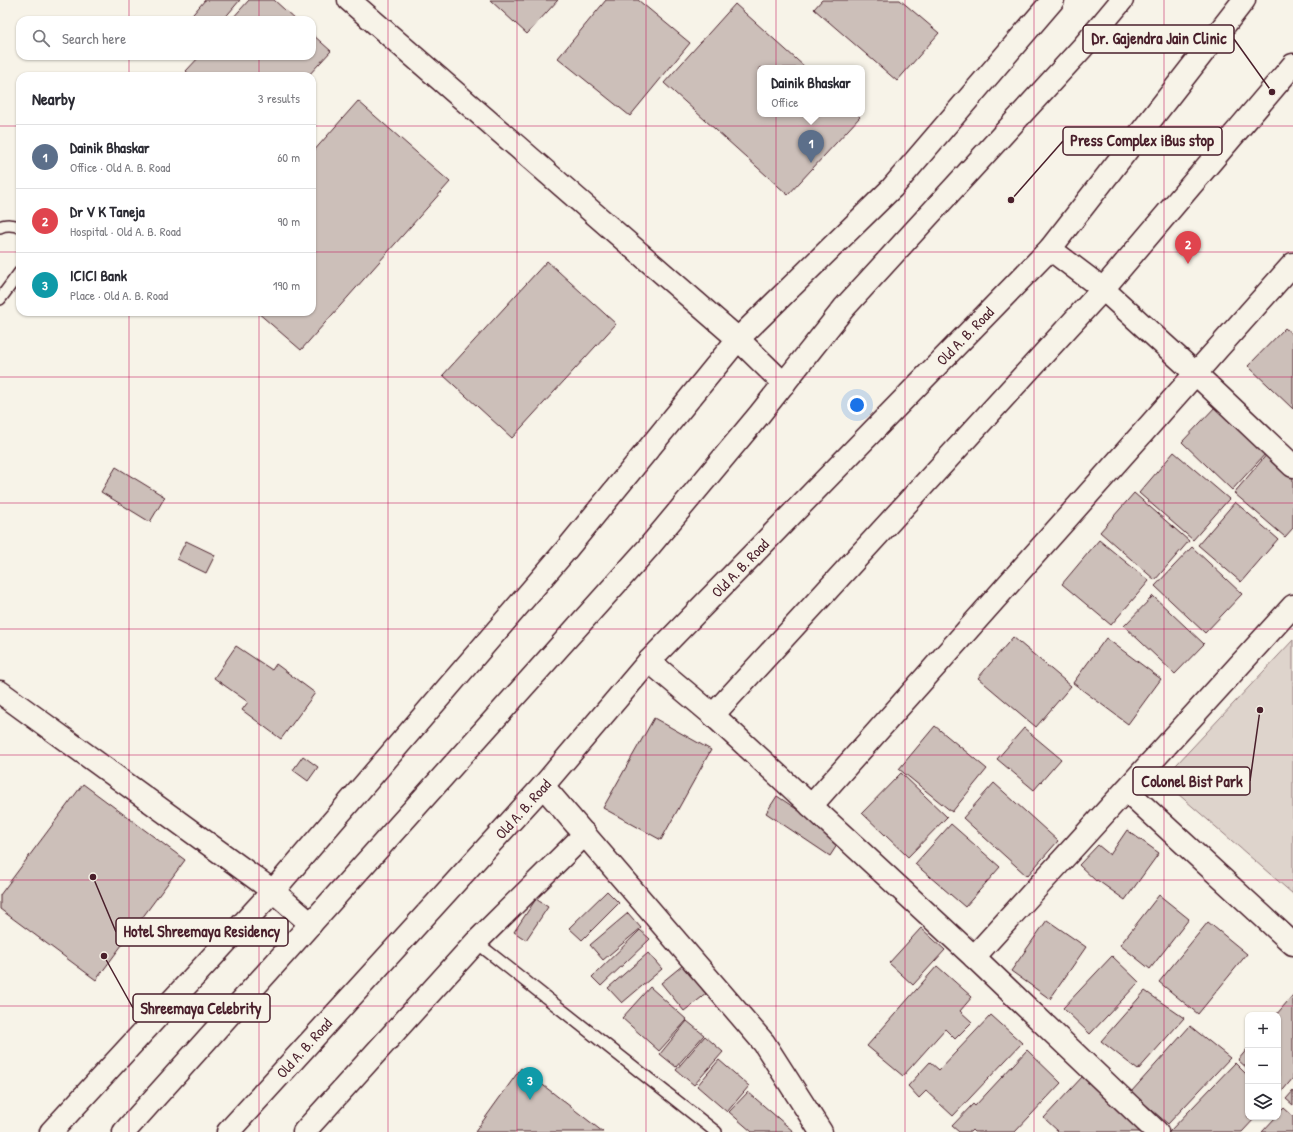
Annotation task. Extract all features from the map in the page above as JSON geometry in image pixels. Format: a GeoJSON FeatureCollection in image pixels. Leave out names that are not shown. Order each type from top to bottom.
{"type":"FeatureCollection","features":[{"type":"Feature","properties":{"kind":"street"},"geometry":{"type":"LineString","coordinates":[[349,0],[738,340],[784,384]]}},
{"type":"Feature","properties":{"kind":"street"},"geometry":{"type":"LineString","coordinates":[[51,1132],[273,891],[566,550],[738,340],[892,188],[1053,0]]}},
{"type":"Feature","properties":{"kind":"street"},"geometry":{"type":"LineString","coordinates":[[124,1132],[648,548],[759,415],[844,308],[1082,48],[1122,0]]}},
{"type":"Feature","properties":{"kind":"street","name":"Old A. B. Road"},"geometry":{"type":"LineString","coordinates":[[228,1132],[544,786],[649,661],[1050,249],[1244,0]]}},
{"type":"Feature","properties":{"kind":"street"},"geometry":{"type":"LineString","coordinates":[[713,715],[1103,289],[1293,65]]}},
{"type":"Feature","properties":{"kind":"street"},"geometry":{"type":"LineString","coordinates":[[1050,249],[1103,289],[1196,373],[1293,466]]}},
{"type":"Feature","properties":{"kind":"street"},"geometry":{"type":"LineString","coordinates":[[811,806],[1293,264]]}},
{"type":"Feature","properties":{"kind":"street"},"geometry":{"type":"LineString","coordinates":[[974,957],[1293,606]]}},
{"type":"Feature","properties":{"kind":"street"},"geometry":{"type":"LineString","coordinates":[[649,661],[713,715],[974,957],[1157,1132]]}},
{"type":"Feature","properties":{"kind":"street"},"geometry":{"type":"LineString","coordinates":[[0,692],[273,891],[311,924]]}},
{"type":"Feature","properties":{"kind":"street"},"geometry":{"type":"LineString","coordinates":[[544,786],[764,1043],[821,1132]]}},
{"type":"Feature","properties":{"kind":"street"},"geometry":{"type":"LineString","coordinates":[[1126,790],[1293,944]]}},
{"type":"Feature","properties":{"kind":"street"},"geometry":{"type":"LineString","coordinates":[[304,1132],[476,942],[585,834]]}},
{"type":"Feature","properties":{"kind":"lane"},"geometry":{"type":"LineString","coordinates":[[0,227],[3,225],[16,226]]}},
{"type":"Feature","properties":{"kind":"lane"},"geometry":{"type":"LineString","coordinates":[[0,299],[16,277]]}},
{"type":"Feature","properties":{"kind":"lane"},"geometry":{"type":"LineString","coordinates":[[476,942],[716,1132]]}},
{"type":"Feature","properties":{"kind":"shaded area"},"geometry":{"type":"Polygon","coordinates":[[[1293,640],[1293,894],[1162,780],[1293,640]]]}},
{"type":"Feature","properties":{"kind":"building"},"geometry":{"type":"Polygon","coordinates":[[[205,0],[240,0],[226,16],[191,16],[205,0]]]}},
{"type":"Feature","properties":{"kind":"building"},"geometry":{"type":"Polygon","coordinates":[[[249,0],[274,0],[292,16],[235,16],[249,0]]]}},
{"type":"Feature","properties":{"kind":"building"},"geometry":{"type":"Polygon","coordinates":[[[490,0],[558,0],[527,34],[490,0]]]}},
{"type":"Feature","properties":{"kind":"building"},"geometry":{"type":"Polygon","coordinates":[[[606,0],[638,0],[690,43],[630,116],[558,58],[606,0]]]}},
{"type":"Feature","properties":{"kind":"building"},"geometry":{"type":"Polygon","coordinates":[[[822,0],[900,0],[939,33],[897,81],[814,9],[822,0]]]}},
{"type":"Feature","properties":{"kind":"building"},"geometry":{"type":"Polygon","coordinates":[[[735,4],[803,65],[757,65],[757,117],[860,117],[788,195],[664,83],[735,4]]]}},
{"type":"Feature","properties":{"kind":"building"},"geometry":{"type":"Polygon","coordinates":[[[316,38],[331,51],[312,72],[186,71],[196,60],[316,60],[316,38]]]}},
{"type":"Feature","properties":{"kind":"building"},"geometry":{"type":"Polygon","coordinates":[[[358,101],[450,182],[301,350],[262,316],[316,316],[316,148],[358,101]]]}},
{"type":"Feature","properties":{"kind":"building"},"geometry":{"type":"Polygon","coordinates":[[[547,261],[616,324],[512,438],[443,375],[547,261]]]}},
{"type":"Feature","properties":{"kind":"building"},"geometry":{"type":"Polygon","coordinates":[[[1285,328],[1293,335],[1293,409],[1248,366],[1285,328]]]}},
{"type":"Feature","properties":{"kind":"building"},"geometry":{"type":"Polygon","coordinates":[[[1217,405],[1267,452],[1232,490],[1182,442],[1217,405]]]}},
{"type":"Feature","properties":{"kind":"building"},"geometry":{"type":"Polygon","coordinates":[[[1174,452],[1229,499],[1193,540],[1139,493],[1174,452]]]}},
{"type":"Feature","properties":{"kind":"building"},"geometry":{"type":"Polygon","coordinates":[[[1268,453],[1293,474],[1293,528],[1285,537],[1234,493],[1268,453]]]}},
{"type":"Feature","properties":{"kind":"building"},"geometry":{"type":"Polygon","coordinates":[[[116,467],[165,497],[150,522],[101,492],[116,467]]]}},
{"type":"Feature","properties":{"kind":"building"},"geometry":{"type":"Polygon","coordinates":[[[1134,493],[1189,541],[1155,580],[1100,532],[1134,493]]]}},
{"type":"Feature","properties":{"kind":"building"},"geometry":{"type":"Polygon","coordinates":[[[1235,502],[1278,539],[1241,582],[1198,545],[1235,502]]]}},
{"type":"Feature","properties":{"kind":"building"},"geometry":{"type":"Polygon","coordinates":[[[1099,540],[1149,581],[1111,625],[1062,584],[1099,540]]]}},
{"type":"Feature","properties":{"kind":"building"},"geometry":{"type":"Polygon","coordinates":[[[186,541],[215,555],[206,573],[177,559],[186,541]]]}},
{"type":"Feature","properties":{"kind":"building"},"geometry":{"type":"Polygon","coordinates":[[[1192,547],[1242,594],[1205,633],[1155,586],[1192,547]]]}},
{"type":"Feature","properties":{"kind":"building"},"geometry":{"type":"Polygon","coordinates":[[[1153,596],[1204,644],[1175,674],[1124,626],[1153,596]]]}},
{"type":"Feature","properties":{"kind":"building"},"geometry":{"type":"Polygon","coordinates":[[[1013,637],[1071,686],[1036,727],[978,678],[1013,637]]]}},
{"type":"Feature","properties":{"kind":"building"},"geometry":{"type":"Polygon","coordinates":[[[1106,638],[1161,679],[1128,724],[1073,683],[1106,638]]]}},
{"type":"Feature","properties":{"kind":"building"},"geometry":{"type":"Polygon","coordinates":[[[236,646],[272,670],[276,664],[315,693],[281,739],[242,710],[248,702],[214,678],[236,646]]]}},
{"type":"Feature","properties":{"kind":"building"},"geometry":{"type":"Polygon","coordinates":[[[654,718],[711,750],[661,840],[603,808],[654,718]]]}},
{"type":"Feature","properties":{"kind":"building"},"geometry":{"type":"Polygon","coordinates":[[[935,726],[987,769],[952,812],[899,769],[935,726]]]}},
{"type":"Feature","properties":{"kind":"building"},"geometry":{"type":"Polygon","coordinates":[[[1024,728],[1061,759],[1034,790],[997,759],[1024,728]]]}},
{"type":"Feature","properties":{"kind":"building"},"geometry":{"type":"Polygon","coordinates":[[[303,756],[318,767],[308,781],[293,770],[303,756]]]}},
{"type":"Feature","properties":{"kind":"building"},"geometry":{"type":"Polygon","coordinates":[[[901,773],[947,817],[908,857],[862,813],[901,773]]]}},
{"type":"Feature","properties":{"kind":"building"},"geometry":{"type":"Polygon","coordinates":[[[994,783],[1058,841],[1027,876],[963,818],[994,783]]]}},
{"type":"Feature","properties":{"kind":"building"},"geometry":{"type":"Polygon","coordinates":[[[83,784],[185,860],[96,980],[0,909],[0,895],[83,784]]]}},
{"type":"Feature","properties":{"kind":"building"},"geometry":{"type":"Polygon","coordinates":[[[777,796],[841,839],[830,856],[766,813],[777,796]]]}},
{"type":"Feature","properties":{"kind":"building"},"geometry":{"type":"Polygon","coordinates":[[[951,824],[1000,867],[965,907],[915,864],[951,824]]]}},
{"type":"Feature","properties":{"kind":"building"},"geometry":{"type":"Polygon","coordinates":[[[1127,830],[1159,853],[1125,900],[1097,880],[1096,881],[1079,865],[1098,845],[1110,855],[1127,830]]]}},
{"type":"Feature","properties":{"kind":"building"},"geometry":{"type":"Polygon","coordinates":[[[607,891],[619,903],[582,940],[569,928],[607,891]]]}},
{"type":"Feature","properties":{"kind":"building"},"geometry":{"type":"Polygon","coordinates":[[[1159,895],[1189,919],[1150,969],[1120,945],[1159,895]]]}},
{"type":"Feature","properties":{"kind":"building"},"geometry":{"type":"Polygon","coordinates":[[[536,899],[548,907],[526,940],[514,932],[536,899]]]}},
{"type":"Feature","properties":{"kind":"building"},"geometry":{"type":"Polygon","coordinates":[[[628,913],[641,928],[603,960],[590,945],[628,913]]]}},
{"type":"Feature","properties":{"kind":"building"},"geometry":{"type":"Polygon","coordinates":[[[1047,920],[1086,947],[1050,999],[1011,971],[1047,920]]]}},
{"type":"Feature","properties":{"kind":"building"},"geometry":{"type":"Polygon","coordinates":[[[1208,922],[1247,954],[1198,1014],[1159,982],[1208,922]]]}},
{"type":"Feature","properties":{"kind":"building"},"geometry":{"type":"Polygon","coordinates":[[[921,928],[945,950],[913,985],[889,963],[921,928]]]}},
{"type":"Feature","properties":{"kind":"building"},"geometry":{"type":"Polygon","coordinates":[[[640,930],[650,939],[601,986],[592,977],[640,930]]]}},
{"type":"Feature","properties":{"kind":"building"},"geometry":{"type":"Polygon","coordinates":[[[648,953],[662,969],[622,1003],[608,988],[648,953]]]}},
{"type":"Feature","properties":{"kind":"building"},"geometry":{"type":"Polygon","coordinates":[[[1112,956],[1139,982],[1090,1034],[1063,1008],[1112,956]]]}},
{"type":"Feature","properties":{"kind":"building"},"geometry":{"type":"Polygon","coordinates":[[[683,965],[706,994],[684,1011],[661,983],[683,965]]]}},
{"type":"Feature","properties":{"kind":"building"},"geometry":{"type":"Polygon","coordinates":[[[937,966],[972,997],[960,1011],[972,1022],[955,1039],[945,1029],[903,1076],[867,1046],[937,966]]]}},
{"type":"Feature","properties":{"kind":"building"},"geometry":{"type":"Polygon","coordinates":[[[650,987],[687,1020],[659,1051],[622,1018],[650,987]]]}},
{"type":"Feature","properties":{"kind":"building"},"geometry":{"type":"Polygon","coordinates":[[[1145,991],[1184,1018],[1138,1070],[1101,1041],[1145,991]]]}},
{"type":"Feature","properties":{"kind":"building"},"geometry":{"type":"Polygon","coordinates":[[[1293,995],[1293,1078],[1281,1093],[1281,1012],[1279,1012],[1293,995]]]}},
{"type":"Feature","properties":{"kind":"building"},"geometry":{"type":"Polygon","coordinates":[[[991,1015],[1022,1043],[953,1116],[926,1091],[919,1098],[908,1086],[930,1062],[939,1070],[991,1015]]]}},
{"type":"Feature","properties":{"kind":"building"},"geometry":{"type":"Polygon","coordinates":[[[687,1021],[704,1035],[676,1067],[660,1054],[687,1021]]]}},
{"type":"Feature","properties":{"kind":"building"},"geometry":{"type":"Polygon","coordinates":[[[1190,1026],[1230,1058],[1168,1124],[1131,1092],[1190,1026]]]}},
{"type":"Feature","properties":{"kind":"building"},"geometry":{"type":"Polygon","coordinates":[[[705,1036],[723,1052],[694,1085],[676,1070],[705,1036]]]}},
{"type":"Feature","properties":{"kind":"building"},"geometry":{"type":"Polygon","coordinates":[[[1027,1050],[1061,1083],[1015,1132],[974,1132],[972,1130],[970,1132],[959,1132],[952,1126],[973,1104],[975,1106],[1027,1050]]]}},
{"type":"Feature","properties":{"kind":"building"},"geometry":{"type":"Polygon","coordinates":[[[1245,1052],[1245,1066],[1238,1060],[1245,1052]]]}},
{"type":"Feature","properties":{"kind":"building"},"geometry":{"type":"Polygon","coordinates":[[[719,1060],[749,1086],[727,1112],[697,1086],[719,1060]]]}},
{"type":"Feature","properties":{"kind":"building"},"geometry":{"type":"Polygon","coordinates":[[[1235,1063],[1245,1073],[1245,1120],[1253,1120],[1242,1132],[1169,1132],[1235,1063]]]}},
{"type":"Feature","properties":{"kind":"building"},"geometry":{"type":"Polygon","coordinates":[[[521,1068],[603,1132],[475,1132],[521,1068]]]}},
{"type":"Feature","properties":{"kind":"building"},"geometry":{"type":"Polygon","coordinates":[[[1083,1076],[1144,1132],[1059,1132],[1044,1118],[1083,1076]]]}},
{"type":"Feature","properties":{"kind":"building"},"geometry":{"type":"Polygon","coordinates":[[[1293,1091],[1293,1105],[1286,1099],[1293,1091]]]}},
{"type":"Feature","properties":{"kind":"building"},"geometry":{"type":"Polygon","coordinates":[[[748,1092],[794,1132],[752,1132],[729,1112],[748,1092]]]}},
{"type":"Feature","properties":{"kind":"building"},"geometry":{"type":"Polygon","coordinates":[[[1284,1108],[1293,1116],[1293,1132],[1262,1132],[1273,1120],[1281,1120],[1281,1111],[1284,1108]]]}},
{"type":"Feature","properties":{"kind":"place","name":"Dr. Gajendra Jain Clinic"},"geometry":{"type":"Point","coordinates":[1272,92]}},
{"type":"Feature","properties":{"kind":"place","name":"Dainik Bhaskar"},"geometry":{"type":"Point","coordinates":[811,163]}},
{"type":"Feature","properties":{"kind":"place","name":"Press Complex iBus stop"},"geometry":{"type":"Point","coordinates":[1011,200]}},
{"type":"Feature","properties":{"kind":"place","name":"Dr V K Taneja"},"geometry":{"type":"Point","coordinates":[1188,264]}},
{"type":"Feature","properties":{"kind":"place","name":"Colonel Bist Park"},"geometry":{"type":"Point","coordinates":[1260,710]}},
{"type":"Feature","properties":{"kind":"place","name":"Hotel Shreemaya Residency"},"geometry":{"type":"Point","coordinates":[93,877]}},
{"type":"Feature","properties":{"kind":"place","name":"Shreemaya Celebrity"},"geometry":{"type":"Point","coordinates":[104,956]}},
{"type":"Feature","properties":{"kind":"place","name":"ICICI Bank"},"geometry":{"type":"Point","coordinates":[530,1100]}}]}
